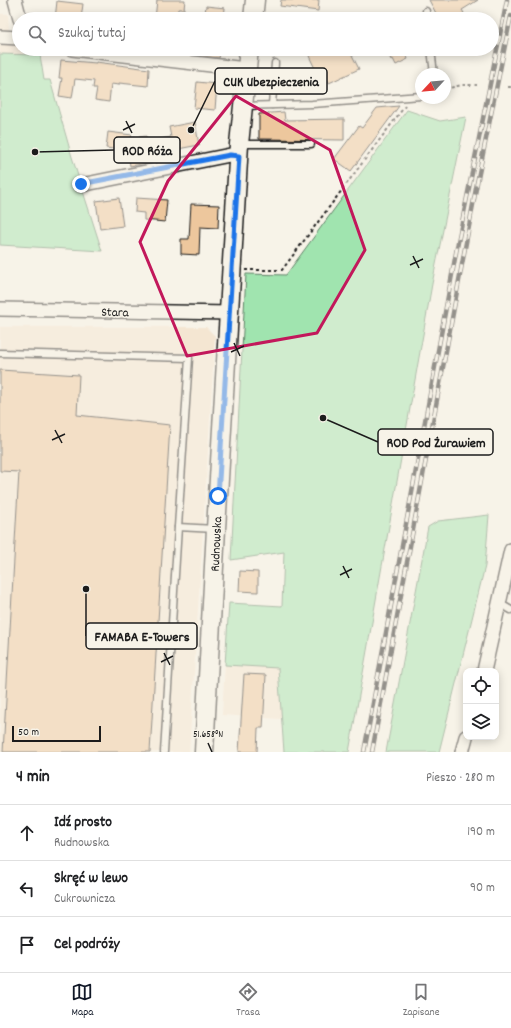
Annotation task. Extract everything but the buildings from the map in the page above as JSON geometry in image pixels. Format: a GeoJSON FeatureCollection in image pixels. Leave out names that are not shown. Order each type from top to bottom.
{"type":"FeatureCollection","features":[{"type":"Feature","properties":{"kind":"main road"},"geometry":{"type":"LineString","coordinates":[[254,12],[255,0]]}},
{"type":"Feature","properties":{"kind":"main road","name":"Rudnowska"},"geometry":{"type":"LineString","coordinates":[[204,752],[239,150],[248,56]]}},
{"type":"Feature","properties":{"kind":"street"},"geometry":{"type":"LineString","coordinates":[[15,0],[18,12]]}},
{"type":"Feature","properties":{"kind":"street"},"geometry":{"type":"LineString","coordinates":[[0,37],[12,38]]}},
{"type":"Feature","properties":{"kind":"street"},"geometry":{"type":"LineString","coordinates":[[133,56],[246,69]]}},
{"type":"Feature","properties":{"kind":"street"},"geometry":{"type":"LineString","coordinates":[[81,184],[230,155],[239,150]]}},
{"type":"Feature","properties":{"kind":"street","name":"Stara"},"geometry":{"type":"LineString","coordinates":[[0,309],[230,313]]}},
{"type":"Feature","properties":{"kind":"street"},"geometry":{"type":"LineString","coordinates":[[485,668],[511,550]]}},
{"type":"Feature","properties":{"kind":"street"},"geometry":{"type":"LineString","coordinates":[[462,752],[465,740]]}},
{"type":"Feature","properties":{"kind":"lane"},"geometry":{"type":"LineString","coordinates":[[432,56],[433,68]]}},
{"type":"Feature","properties":{"kind":"lane"},"geometry":{"type":"LineString","coordinates":[[272,105],[275,63]]}},
{"type":"Feature","properties":{"kind":"lane"},"geometry":{"type":"LineString","coordinates":[[243,106],[312,104],[415,97]]}},
{"type":"Feature","properties":{"kind":"lane"},"geometry":{"type":"LineString","coordinates":[[239,150],[311,144]]}},
{"type":"Feature","properties":{"kind":"lane"},"geometry":{"type":"LineString","coordinates":[[0,353],[190,358],[164,752]]}},
{"type":"Feature","properties":{"kind":"lane"},"geometry":{"type":"LineString","coordinates":[[178,527],[216,529]]}},
{"type":"Feature","properties":{"kind":"lane"},"geometry":{"type":"LineString","coordinates":[[500,603],[511,610]]}},
{"type":"Feature","properties":{"kind":"path"},"geometry":{"type":"LineString","coordinates":[[451,87],[477,84]]}},
{"type":"Feature","properties":{"kind":"path"},"geometry":{"type":"LineString","coordinates":[[232,269],[282,270],[411,97]]}},
{"type":"Feature","properties":{"kind":"highlighted area"},"geometry":{"type":"Polygon","coordinates":[[[236,96],[330,150],[365,250],[317,333],[187,356],[140,242],[168,181],[236,96]]]}},
{"type":"Feature","properties":{"kind":"shaded area"},"geometry":{"type":"Polygon","coordinates":[[[0,14],[8,14],[9,35],[12,39],[12,54],[0,54],[0,14]]]}},
{"type":"Feature","properties":{"kind":"shaded area"},"geometry":{"type":"Polygon","coordinates":[[[0,327],[206,327],[215,336],[189,752],[0,752],[0,327]]]}},
{"type":"Feature","properties":{"kind":"shaded area"},"geometry":{"type":"Polygon","coordinates":[[[225,665],[278,667],[282,719],[222,715],[225,665]]]}},
{"type":"Feature","properties":{"kind":"green space"},"geometry":{"type":"Polygon","coordinates":[[[0,54],[12,54],[12,56],[40,56],[44,80],[50,80],[72,157],[102,251],[0,245],[0,54]]]}},
{"type":"Feature","properties":{"kind":"green space"},"geometry":{"type":"Polygon","coordinates":[[[407,110],[440,121],[466,117],[432,284],[349,752],[284,752],[278,668],[225,665],[229,603],[282,606],[284,552],[231,560],[246,274],[286,275],[407,110]]]}},
{"type":"Feature","properties":{"kind":"green space"},"geometry":{"type":"Polygon","coordinates":[[[489,515],[485,566],[439,752],[386,752],[428,527],[438,521],[489,515]]]}},
{"type":"Feature","properties":{"kind":"railway"},"geometry":{"type":"LineString","coordinates":[[499,40],[507,0]]}},
{"type":"Feature","properties":{"kind":"railway"},"geometry":{"type":"LineString","coordinates":[[372,752],[477,183],[511,16]]}},
{"type":"Feature","properties":{"kind":"railway"},"geometry":{"type":"LineString","coordinates":[[364,752],[458,242],[496,56]]}},
{"type":"Feature","properties":{"kind":"place","name":"CUK Ubezpieczenia"},"geometry":{"type":"Point","coordinates":[191,130]}},
{"type":"Feature","properties":{"kind":"place","name":"ROD Róża"},"geometry":{"type":"Point","coordinates":[35,152]}},
{"type":"Feature","properties":{"kind":"place","name":"ROD Pod Żurawiem"},"geometry":{"type":"Point","coordinates":[323,418]}},
{"type":"Feature","properties":{"kind":"place","name":"FAMABA E-Towers"},"geometry":{"type":"Point","coordinates":[86,589]}},
{"type":"Feature","properties":{"kind":"route"},"geometry":{"type":"LineString","coordinates":[[81,184],[230,155],[239,156],[218,496]]}}]}
